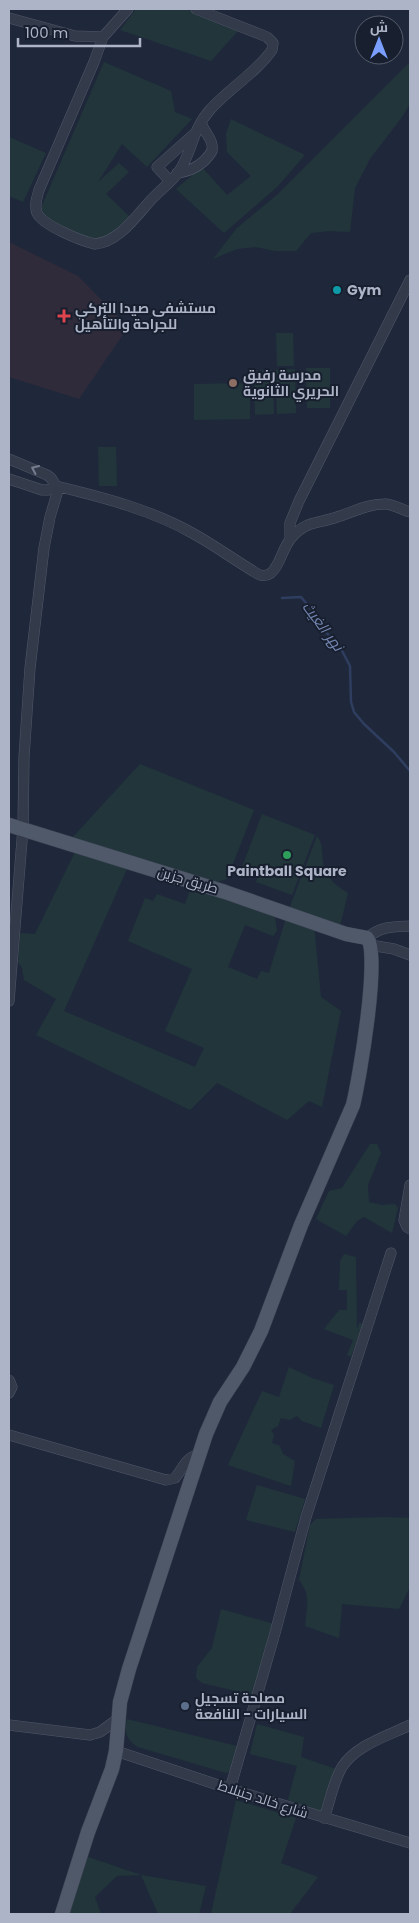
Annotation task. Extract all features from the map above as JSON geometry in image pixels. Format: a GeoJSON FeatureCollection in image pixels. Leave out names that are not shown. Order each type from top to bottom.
{"type":"FeatureCollection","features":[{"type":"Feature","properties":{"kind":"main road","name":"طريق جزين"},"geometry":{"type":"LineString","coordinates":[[9,825],[229,893],[368,942]]}},
{"type":"Feature","properties":{"kind":"main road"},"geometry":{"type":"LineString","coordinates":[[62,1914],[88,1832],[106,1786],[116,1751],[120,1702],[129,1669],[198,1456],[220,1402],[243,1367],[261,1331],[298,1232],[353,1105],[371,989],[368,942]]}},
{"type":"Feature","properties":{"kind":"street"},"geometry":{"type":"LineString","coordinates":[[128,9],[103,37],[39,190],[36,202],[37,214],[40,219],[52,226],[88,242],[100,243],[114,237],[138,217],[151,200],[174,177],[186,158],[194,133]]}},
{"type":"Feature","properties":{"kind":"street"},"geometry":{"type":"LineString","coordinates":[[174,177],[158,167],[194,133],[221,99],[267,56],[273,47],[270,40],[259,33],[196,9]]}},
{"type":"Feature","properties":{"kind":"street"},"geometry":{"type":"LineString","coordinates":[[9,18],[75,36],[103,37]]}},
{"type":"Feature","properties":{"kind":"street"},"geometry":{"type":"LineString","coordinates":[[174,177],[192,171],[212,152],[212,141],[204,132],[201,122]]}},
{"type":"Feature","properties":{"kind":"street"},"geometry":{"type":"LineString","coordinates":[[290,539],[290,522],[299,501],[410,280]]}},
{"type":"Feature","properties":{"kind":"street"},"geometry":{"type":"LineString","coordinates":[[9,460],[47,475],[58,486],[112,501],[158,517],[194,534],[262,576],[273,570],[290,539],[302,528],[314,522],[336,518],[372,504],[388,504],[410,512]]}},
{"type":"Feature","properties":{"kind":"street"},"geometry":{"type":"LineString","coordinates":[[9,479],[42,490],[58,486]]}},
{"type":"Feature","properties":{"kind":"street"},"geometry":{"type":"LineString","coordinates":[[9,1001],[23,828],[24,757],[30,668],[44,548],[58,486]]}},
{"type":"Feature","properties":{"kind":"street"},"geometry":{"type":"LineString","coordinates":[[410,926],[388,926],[376,930],[368,942],[410,955]]}},
{"type":"Feature","properties":{"kind":"street"},"geometry":{"type":"LineString","coordinates":[[410,1185],[404,1220],[406,1227],[410,1229]]}},
{"type":"Feature","properties":{"kind":"street"},"geometry":{"type":"LineString","coordinates":[[230,1789],[306,1517],[391,1253]]}},
{"type":"Feature","properties":{"kind":"street"},"geometry":{"type":"LineString","coordinates":[[9,1380],[12,1387],[9,1393]]}},
{"type":"Feature","properties":{"kind":"street"},"geometry":{"type":"LineString","coordinates":[[9,1435],[166,1480],[175,1478],[188,1460],[198,1456]]}},
{"type":"Feature","properties":{"kind":"street"},"geometry":{"type":"LineString","coordinates":[[9,1725],[94,1734],[107,1728],[118,1718]]}},
{"type":"Feature","properties":{"kind":"street"},"geometry":{"type":"LineString","coordinates":[[324,1818],[339,1773],[346,1762],[364,1747],[410,1725]]}},
{"type":"Feature","properties":{"kind":"street","name":"شارع خالد جنبلاط"},"geometry":{"type":"LineString","coordinates":[[116,1751],[230,1789],[410,1843]]}},
{"type":"Feature","properties":{"kind":"shaded area"},"geometry":{"type":"Polygon","coordinates":[[[136,9],[186,9],[238,31],[211,61],[120,30],[136,9]]]}},
{"type":"Feature","properties":{"kind":"shaded area"},"geometry":{"type":"Polygon","coordinates":[[[104,62],[171,91],[175,112],[192,119],[147,167],[122,144],[98,182],[119,163],[129,172],[106,194],[130,217],[107,237],[90,240],[46,220],[40,210],[104,62]]]}},
{"type":"Feature","properties":{"kind":"shaded area"},"geometry":{"type":"Polygon","coordinates":[[[410,62],[410,104],[370,159],[355,188],[350,232],[329,231],[311,233],[296,251],[275,251],[256,247],[237,249],[213,259],[237,228],[278,194],[410,62]]]}},
{"type":"Feature","properties":{"kind":"shaded area"},"geometry":{"type":"Polygon","coordinates":[[[231,119],[305,155],[278,186],[224,233],[176,189],[202,167],[227,195],[251,176],[227,152],[226,134],[231,119]]]}},
{"type":"Feature","properties":{"kind":"shaded area"},"geometry":{"type":"Polygon","coordinates":[[[9,137],[46,153],[23,202],[9,196],[9,137]]]}},
{"type":"Feature","properties":{"kind":"shaded area","name":"مستشفى صيدا التركي للجراحة والتأهيل"},"geometry":{"type":"Polygon","coordinates":[[[9,242],[78,276],[128,327],[79,399],[9,377],[9,242]]]}},
{"type":"Feature","properties":{"kind":"shaded area"},"geometry":{"type":"Polygon","coordinates":[[[276,333],[293,333],[294,366],[277,366],[276,333]]]}},
{"type":"Feature","properties":{"kind":"shaded area"},"geometry":{"type":"Polygon","coordinates":[[[306,368],[330,368],[330,408],[307,408],[306,368]]]}},
{"type":"Feature","properties":{"kind":"shaded area"},"geometry":{"type":"Polygon","coordinates":[[[295,369],[296,413],[277,414],[275,370],[295,369]]]}},
{"type":"Feature","properties":{"kind":"shaded area"},"geometry":{"type":"Polygon","coordinates":[[[273,370],[274,414],[255,415],[254,371],[273,370]]]}},
{"type":"Feature","properties":{"kind":"shaded area"},"geometry":{"type":"Polygon","coordinates":[[[250,383],[250,419],[194,420],[194,384],[250,383]]]}},
{"type":"Feature","properties":{"kind":"shaded area"},"geometry":{"type":"Polygon","coordinates":[[[98,447],[116,447],[117,486],[99,486],[98,447]]]}},
{"type":"Feature","properties":{"kind":"shaded area"},"geometry":{"type":"Polygon","coordinates":[[[140,764],[254,810],[227,879],[213,883],[72,838],[140,764]]]}},
{"type":"Feature","properties":{"kind":"shaded area","name":"Paintball Square"},"geometry":{"type":"Polygon","coordinates":[[[262,814],[315,835],[292,895],[256,882],[258,876],[241,870],[262,814]]]}},
{"type":"Feature","properties":{"kind":"shaded area"},"geometry":{"type":"Polygon","coordinates":[[[317,836],[320,840],[323,865],[327,874],[334,883],[348,893],[340,926],[289,909],[317,836]]]}},
{"type":"Feature","properties":{"kind":"shaded area"},"geometry":{"type":"Polygon","coordinates":[[[75,852],[127,869],[64,1011],[195,1067],[204,1048],[165,1031],[192,969],[128,941],[145,898],[153,901],[157,894],[185,904],[192,885],[274,911],[277,931],[273,936],[245,925],[228,967],[257,979],[261,971],[269,973],[287,915],[314,925],[321,997],[341,1011],[322,1107],[309,1101],[287,1120],[217,1083],[190,1110],[36,1035],[56,999],[24,980],[22,968],[18,962],[20,933],[35,934],[75,852]]]}},
{"type":"Feature","properties":{"kind":"shaded area"},"geometry":{"type":"Polygon","coordinates":[[[370,1144],[377,1144],[381,1153],[368,1185],[369,1202],[382,1205],[395,1204],[398,1208],[392,1233],[364,1217],[357,1221],[346,1236],[316,1219],[329,1191],[342,1188],[370,1144]]]}},
{"type":"Feature","properties":{"kind":"shaded area"},"geometry":{"type":"Polygon","coordinates":[[[344,1254],[356,1257],[357,1329],[359,1323],[363,1324],[351,1357],[347,1355],[353,1340],[324,1329],[339,1310],[347,1310],[347,1290],[339,1290],[340,1261],[344,1254]]]}},
{"type":"Feature","properties":{"kind":"shaded area"},"geometry":{"type":"Polygon","coordinates":[[[289,1367],[312,1378],[334,1385],[321,1428],[302,1421],[297,1416],[290,1420],[281,1418],[278,1426],[271,1430],[274,1435],[272,1443],[280,1446],[283,1454],[295,1461],[291,1486],[228,1465],[262,1391],[279,1397],[289,1367]]]}},
{"type":"Feature","properties":{"kind":"shaded area"},"geometry":{"type":"Polygon","coordinates":[[[257,1485],[305,1499],[295,1532],[246,1520],[257,1485]]]}},
{"type":"Feature","properties":{"kind":"shaded area"},"geometry":{"type":"Polygon","coordinates":[[[410,1518],[410,1587],[399,1609],[342,1604],[339,1638],[305,1626],[307,1596],[299,1580],[310,1525],[316,1519],[410,1518]]]}},
{"type":"Feature","properties":{"kind":"shaded area"},"geometry":{"type":"Polygon","coordinates":[[[221,1609],[274,1624],[253,1695],[202,1683],[196,1678],[197,1667],[212,1648],[221,1609]]]}},
{"type":"Feature","properties":{"kind":"shaded area"},"geometry":{"type":"Polygon","coordinates":[[[127,1719],[241,1747],[234,1768],[226,1773],[138,1747],[128,1738],[127,1719]]]}},
{"type":"Feature","properties":{"kind":"shaded area"},"geometry":{"type":"Polygon","coordinates":[[[257,1724],[304,1737],[301,1757],[336,1769],[323,1812],[288,1800],[297,1766],[250,1754],[257,1724]]]}},
{"type":"Feature","properties":{"kind":"shaded area"},"geometry":{"type":"Polygon","coordinates":[[[236,1800],[296,1818],[281,1863],[318,1877],[290,1914],[211,1914],[236,1800]]]}},
{"type":"Feature","properties":{"kind":"shaded area"},"geometry":{"type":"Polygon","coordinates":[[[88,1857],[141,1875],[117,1876],[95,1897],[101,1914],[69,1914],[80,1872],[88,1857]]]}},
{"type":"Feature","properties":{"kind":"shaded area"},"geometry":{"type":"Polygon","coordinates":[[[141,1875],[206,1886],[199,1914],[158,1914],[141,1875]]]}},
{"type":"Feature","properties":{"kind":"waterway","name":"نهر الغيث"},"geometry":{"type":"LineString","coordinates":[[282,598],[301,597],[317,616],[320,626],[340,647],[350,666],[351,702],[354,712],[410,771]]}},
{"type":"Feature","properties":{"kind":"place","name":"Gym"},"geometry":{"type":"Point","coordinates":[337,290]}},
{"type":"Feature","properties":{"kind":"place","name":"مستشفى صيدا التركي للجراحة والتأهيل"},"geometry":{"type":"Point","coordinates":[64,316]}},
{"type":"Feature","properties":{"kind":"place","name":"مدرسة رفيق الحريري الثانوية"},"geometry":{"type":"Point","coordinates":[233,383]}},
{"type":"Feature","properties":{"kind":"place","name":"Paintball Square"},"geometry":{"type":"Point","coordinates":[287,855]}},
{"type":"Feature","properties":{"kind":"place","name":"مصلحة تسجيل السيارات - النافعة"},"geometry":{"type":"Point","coordinates":[185,1706]}}]}
